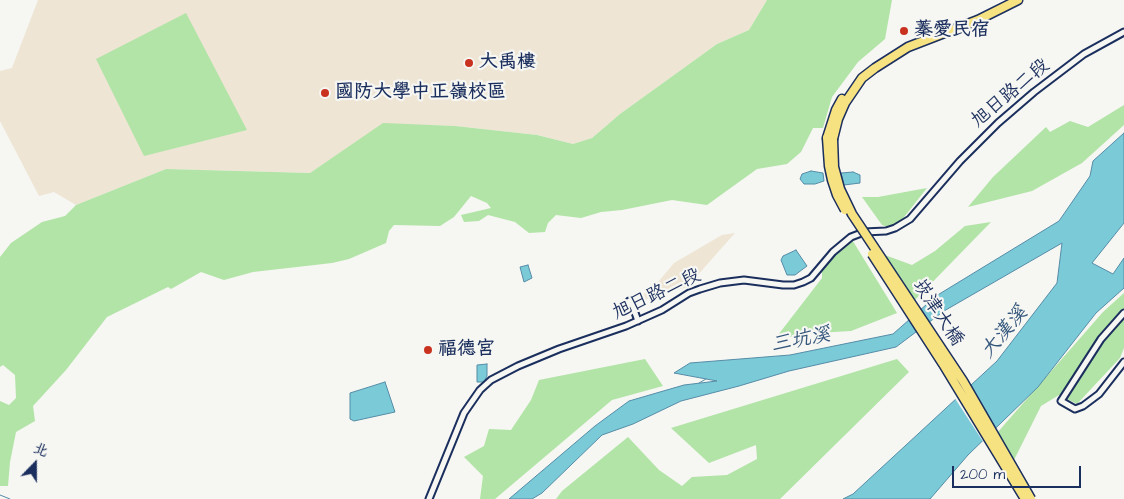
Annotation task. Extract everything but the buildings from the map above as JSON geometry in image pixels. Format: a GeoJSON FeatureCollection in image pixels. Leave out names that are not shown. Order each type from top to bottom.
{"type":"FeatureCollection","features":[{"type":"Feature","properties":{"kind":"main road"},"geometry":{"type":"LineString","coordinates":[[830,138],[836,110],[841,100],[855,80],[873,63],[914,39],[977,15],[1008,0]]}},
{"type":"Feature","properties":{"kind":"main road"},"geometry":{"type":"LineString","coordinates":[[830,138],[845,103],[862,78],[874,68],[908,47],[978,20],[1018,0]]}},
{"type":"Feature","properties":{"kind":"main road","name":"崁津大橋"},"geometry":{"type":"LineString","coordinates":[[830,138],[829,166],[840,200],[861,237],[944,364],[1025,499]]}},
{"type":"Feature","properties":{"kind":"main road","name":"崁津大橋"},"geometry":{"type":"LineString","coordinates":[[830,138],[834,167],[840,189],[852,214],[963,381],[1031,499]]}},
{"type":"Feature","properties":{"kind":"street","name":"旭日路二段"},"geometry":{"type":"LineString","coordinates":[[429,499],[464,414],[480,390],[491,380],[534,359],[638,321],[662,310],[689,293],[720,284],[744,280],[788,285],[811,278],[837,248],[851,237],[864,232],[886,231],[903,224],[979,141],[1014,109],[1084,54],[1124,32]]}},
{"type":"Feature","properties":{"kind":"street"},"geometry":{"type":"LineString","coordinates":[[629,301],[638,321]]}},
{"type":"Feature","properties":{"kind":"street"},"geometry":{"type":"LineString","coordinates":[[1124,314],[1101,339],[1061,401],[1075,409],[1082,406],[1099,394],[1124,362]]}},
{"type":"Feature","properties":{"kind":"shaded area","name":"國防大學中正嶺校區"},"geometry":{"type":"Polygon","coordinates":[[[38,0],[767,0],[749,30],[717,44],[620,114],[592,138],[573,144],[537,135],[455,126],[383,124],[310,173],[166,169],[76,205],[54,192],[39,196],[0,121],[0,71],[12,68],[38,0]]]}},
{"type":"Feature","properties":{"kind":"shaded area"},"geometry":{"type":"Polygon","coordinates":[[[735,233],[687,287],[638,302],[638,299],[659,281],[674,263],[722,235],[735,233]]]}},
{"type":"Feature","properties":{"kind":"green space"},"geometry":{"type":"Polygon","coordinates":[[[767,0],[892,0],[885,39],[858,62],[832,97],[823,128],[813,128],[801,152],[787,164],[757,169],[707,205],[672,200],[622,210],[601,212],[581,218],[556,215],[548,223],[545,232],[529,233],[515,222],[488,215],[479,221],[464,222],[461,215],[491,208],[487,203],[471,196],[454,217],[440,226],[394,225],[389,231],[386,243],[349,259],[332,263],[253,272],[224,280],[201,272],[171,289],[168,287],[107,317],[66,370],[33,406],[35,421],[16,432],[10,462],[8,486],[0,486],[0,401],[9,405],[16,398],[15,375],[3,365],[0,367],[0,257],[11,243],[42,222],[65,216],[76,205],[166,169],[310,173],[383,123],[455,126],[537,135],[573,144],[592,138],[620,114],[717,44],[749,30],[767,0]]]}},
{"type":"Feature","properties":{"kind":"green space"},"geometry":{"type":"Polygon","coordinates":[[[186,13],[247,130],[144,156],[96,59],[186,13]]]}},
{"type":"Feature","properties":{"kind":"green space"},"geometry":{"type":"Polygon","coordinates":[[[1124,105],[1124,125],[1082,163],[1032,191],[968,207],[993,177],[1046,127],[1050,132],[1070,121],[1088,127],[1124,105]]]}},
{"type":"Feature","properties":{"kind":"green space"},"geometry":{"type":"Polygon","coordinates":[[[927,188],[897,226],[890,228],[882,225],[862,197],[878,197],[927,188]]]}},
{"type":"Feature","properties":{"kind":"green space"},"geometry":{"type":"Polygon","coordinates":[[[991,222],[914,301],[882,254],[912,265],[935,251],[965,226],[991,222]]]}},
{"type":"Feature","properties":{"kind":"green space"},"geometry":{"type":"Polygon","coordinates":[[[851,238],[897,313],[851,331],[816,333],[775,339],[822,278],[822,267],[851,238]]]}},
{"type":"Feature","properties":{"kind":"green space"},"geometry":{"type":"Polygon","coordinates":[[[1124,293],[1124,348],[1120,358],[1077,404],[1059,395],[1041,406],[1014,460],[997,433],[1103,312],[1124,293]]]}},
{"type":"Feature","properties":{"kind":"green space"},"geometry":{"type":"Polygon","coordinates":[[[645,359],[663,386],[612,400],[495,499],[480,499],[483,476],[464,457],[484,446],[489,429],[511,430],[531,400],[539,380],[645,359]]]}},
{"type":"Feature","properties":{"kind":"green space"},"geometry":{"type":"Polygon","coordinates":[[[897,359],[909,372],[780,499],[556,499],[562,491],[628,437],[659,470],[682,486],[692,477],[727,475],[757,459],[756,445],[709,463],[671,428],[897,359]]]}},
{"type":"Feature","properties":{"kind":"water"},"geometry":{"type":"Polygon","coordinates":[[[1124,133],[1124,223],[1092,263],[1113,274],[1124,258],[1124,288],[1096,313],[1038,387],[968,455],[930,499],[843,499],[853,494],[997,361],[1057,283],[1062,243],[944,311],[896,347],[789,371],[681,401],[633,424],[602,435],[542,493],[532,499],[509,499],[595,426],[629,401],[684,385],[717,381],[674,373],[690,363],[790,355],[893,334],[936,296],[1059,221],[1090,176],[1093,161],[1124,133]]]}},
{"type":"Feature","properties":{"kind":"water"},"geometry":{"type":"Polygon","coordinates":[[[811,171],[823,173],[824,181],[815,184],[804,184],[800,179],[802,174],[811,171]]]}},
{"type":"Feature","properties":{"kind":"water"},"geometry":{"type":"Polygon","coordinates":[[[853,172],[860,175],[860,183],[844,185],[841,173],[853,172]]]}},
{"type":"Feature","properties":{"kind":"water"},"geometry":{"type":"Polygon","coordinates":[[[796,250],[807,266],[795,275],[787,275],[781,260],[783,256],[796,250]]]}},
{"type":"Feature","properties":{"kind":"water"},"geometry":{"type":"Polygon","coordinates":[[[528,265],[532,278],[524,282],[520,267],[528,265]]]}},
{"type":"Feature","properties":{"kind":"water"},"geometry":{"type":"Polygon","coordinates":[[[487,364],[487,376],[484,382],[477,382],[477,365],[487,364]]]}},
{"type":"Feature","properties":{"kind":"water"},"geometry":{"type":"Polygon","coordinates":[[[385,382],[395,412],[354,421],[350,419],[350,393],[385,382]]]}},
{"type":"Feature","properties":{"kind":"pier"},"geometry":{"type":"Polygon","coordinates":[[[967,385],[995,432],[984,443],[954,397],[967,385]]]}},
{"type":"Feature","properties":{"kind":"waterway","name":"三坑溪"},"geometry":{"type":"LineString","coordinates":[[699,383],[706,379]]}},
{"type":"Feature","properties":{"kind":"waterway"},"geometry":{"type":"LineString","coordinates":[[0,495],[10,499]]}},
{"type":"Feature","properties":{"kind":"place","name":"蓁愛民宿"},"geometry":{"type":"Point","coordinates":[904,31]}},
{"type":"Feature","properties":{"kind":"place","name":"大禹樓"},"geometry":{"type":"Point","coordinates":[469,63]}},
{"type":"Feature","properties":{"kind":"place","name":"國防大學中正嶺校區"},"geometry":{"type":"Point","coordinates":[325,93]}},
{"type":"Feature","properties":{"kind":"place","name":"福德宮"},"geometry":{"type":"Point","coordinates":[428,350]}},
{"type":"Feature","properties":{"kind":"water label","name":"大漢溪"},"geometry":{"type":"Point","coordinates":[1005,333]}}]}
